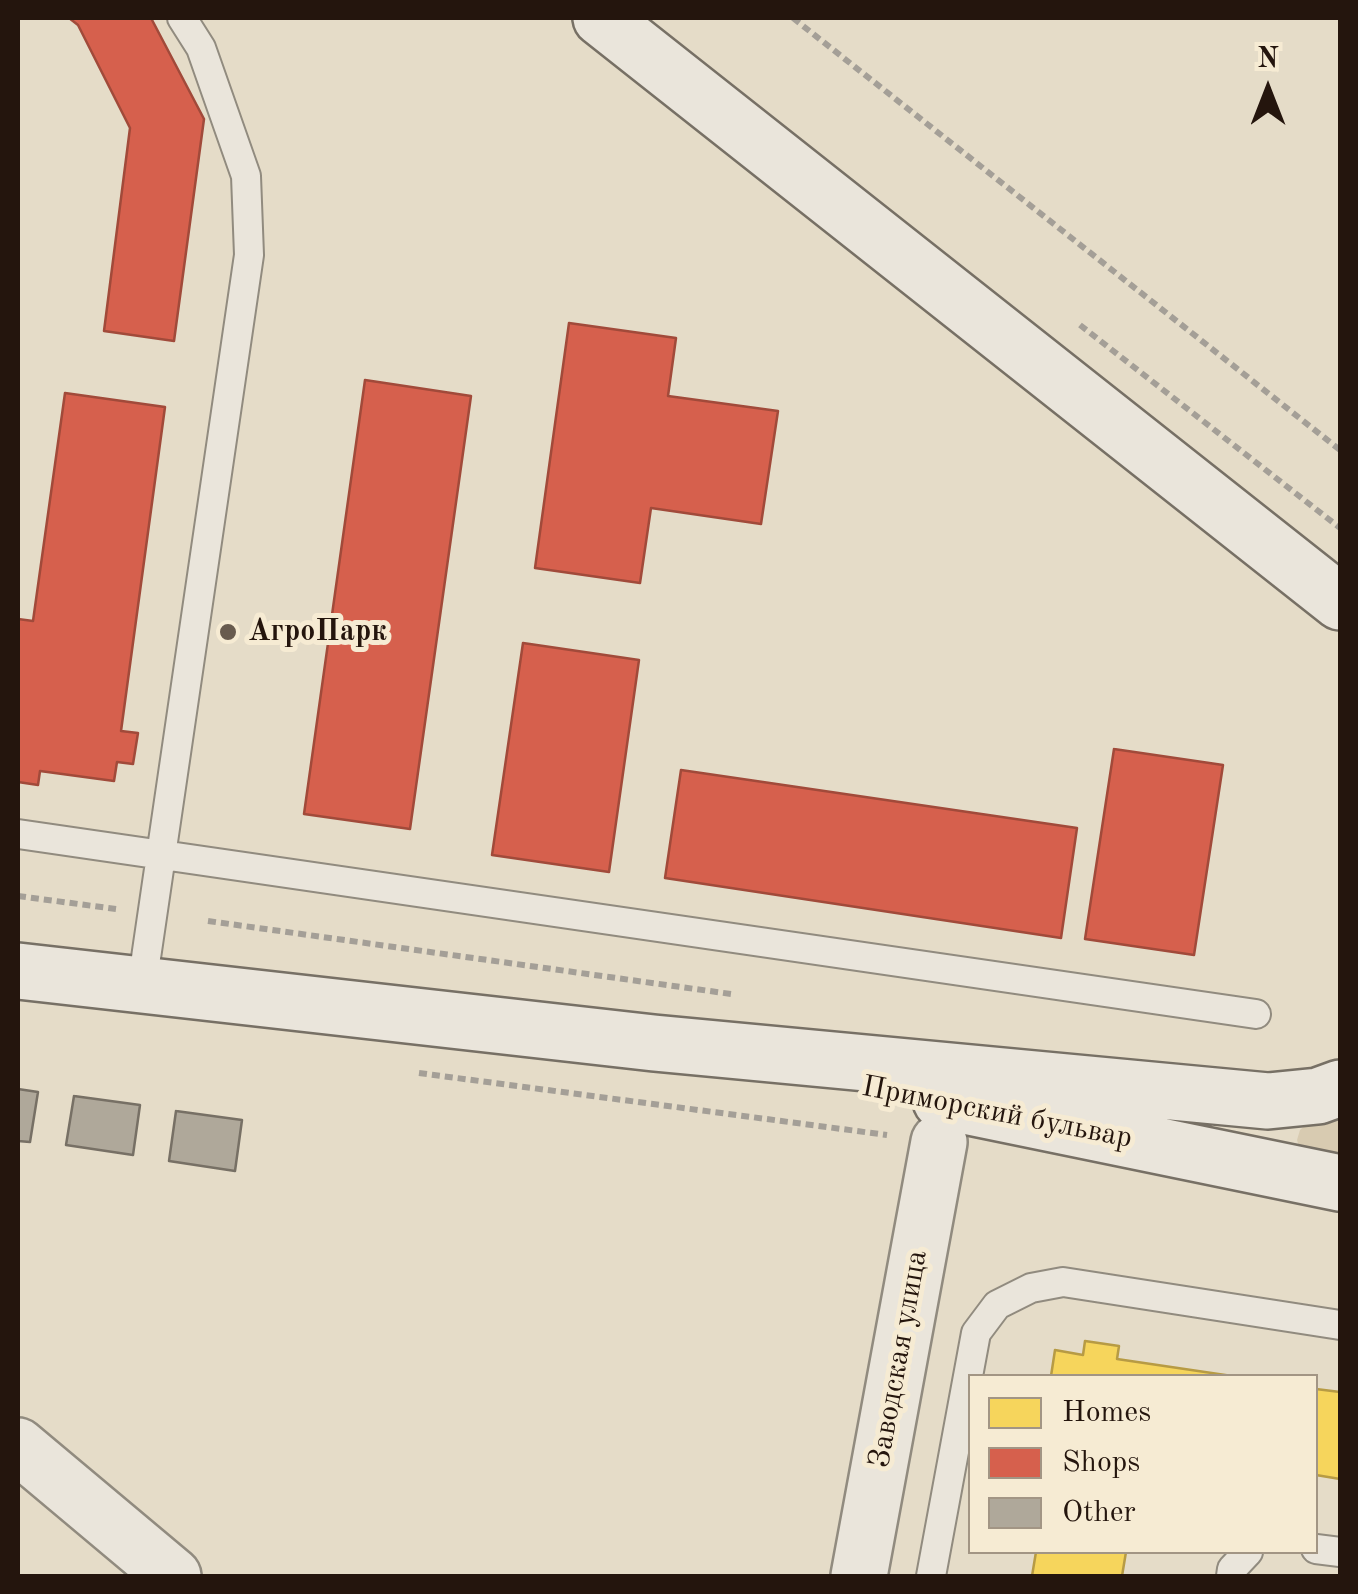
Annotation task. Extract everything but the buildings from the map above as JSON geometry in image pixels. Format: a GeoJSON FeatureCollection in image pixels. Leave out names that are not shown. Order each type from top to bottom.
{"type":"FeatureCollection","features":[{"type":"Feature","properties":{"kind":"main road"},"geometry":{"type":"LineString","coordinates":[[601,18],[1340,602]]}},
{"type":"Feature","properties":{"kind":"main road"},"geometry":{"type":"LineString","coordinates":[[18,971],[654,1043],[1268,1101],[1318,1096],[1340,1088]]}},
{"type":"Feature","properties":{"kind":"main road","name":"Приморский бульвар"},"geometry":{"type":"LineString","coordinates":[[654,1043],[1340,1182]]}},
{"type":"Feature","properties":{"kind":"main road","name":"Заводская улица"},"geometry":{"type":"LineString","coordinates":[[859,1576],[940,1142]]}},
{"type":"Feature","properties":{"kind":"main road"},"geometry":{"type":"LineString","coordinates":[[18,1446],[173,1576]]}},
{"type":"Feature","properties":{"kind":"lane"},"geometry":{"type":"LineString","coordinates":[[142,985],[249,255],[246,176],[201,48],[182,18]]}},
{"type":"Feature","properties":{"kind":"lane"},"geometry":{"type":"LineString","coordinates":[[18,834],[1256,1014]]}},
{"type":"Feature","properties":{"kind":"lane"},"geometry":{"type":"LineString","coordinates":[[968,1374],[976,1332],[997,1305],[1031,1288],[1063,1282],[1340,1325]]}},
{"type":"Feature","properties":{"kind":"lane"},"geometry":{"type":"LineString","coordinates":[[932,1576],[968,1376]]}},
{"type":"Feature","properties":{"kind":"lane"},"geometry":{"type":"LineString","coordinates":[[1231,1576],[1232,1569],[1246,1554]]}},
{"type":"Feature","properties":{"kind":"path"},"geometry":{"type":"LineString","coordinates":[[794,18],[1340,450]]}},
{"type":"Feature","properties":{"kind":"path"},"geometry":{"type":"LineString","coordinates":[[18,896],[128,911]]}},
{"type":"Feature","properties":{"kind":"path"},"geometry":{"type":"LineString","coordinates":[[410,1072],[940,1142]]}},
{"type":"Feature","properties":{"kind":"shaded area"},"geometry":{"type":"Polygon","coordinates":[[[1340,1115],[1340,1161],[1301,1153],[1297,1140],[1300,1130],[1309,1122],[1340,1115]]]}},
{"type":"Feature","properties":{"kind":"place","name":"АгроПарк"},"geometry":{"type":"Point","coordinates":[228,632]}}]}
